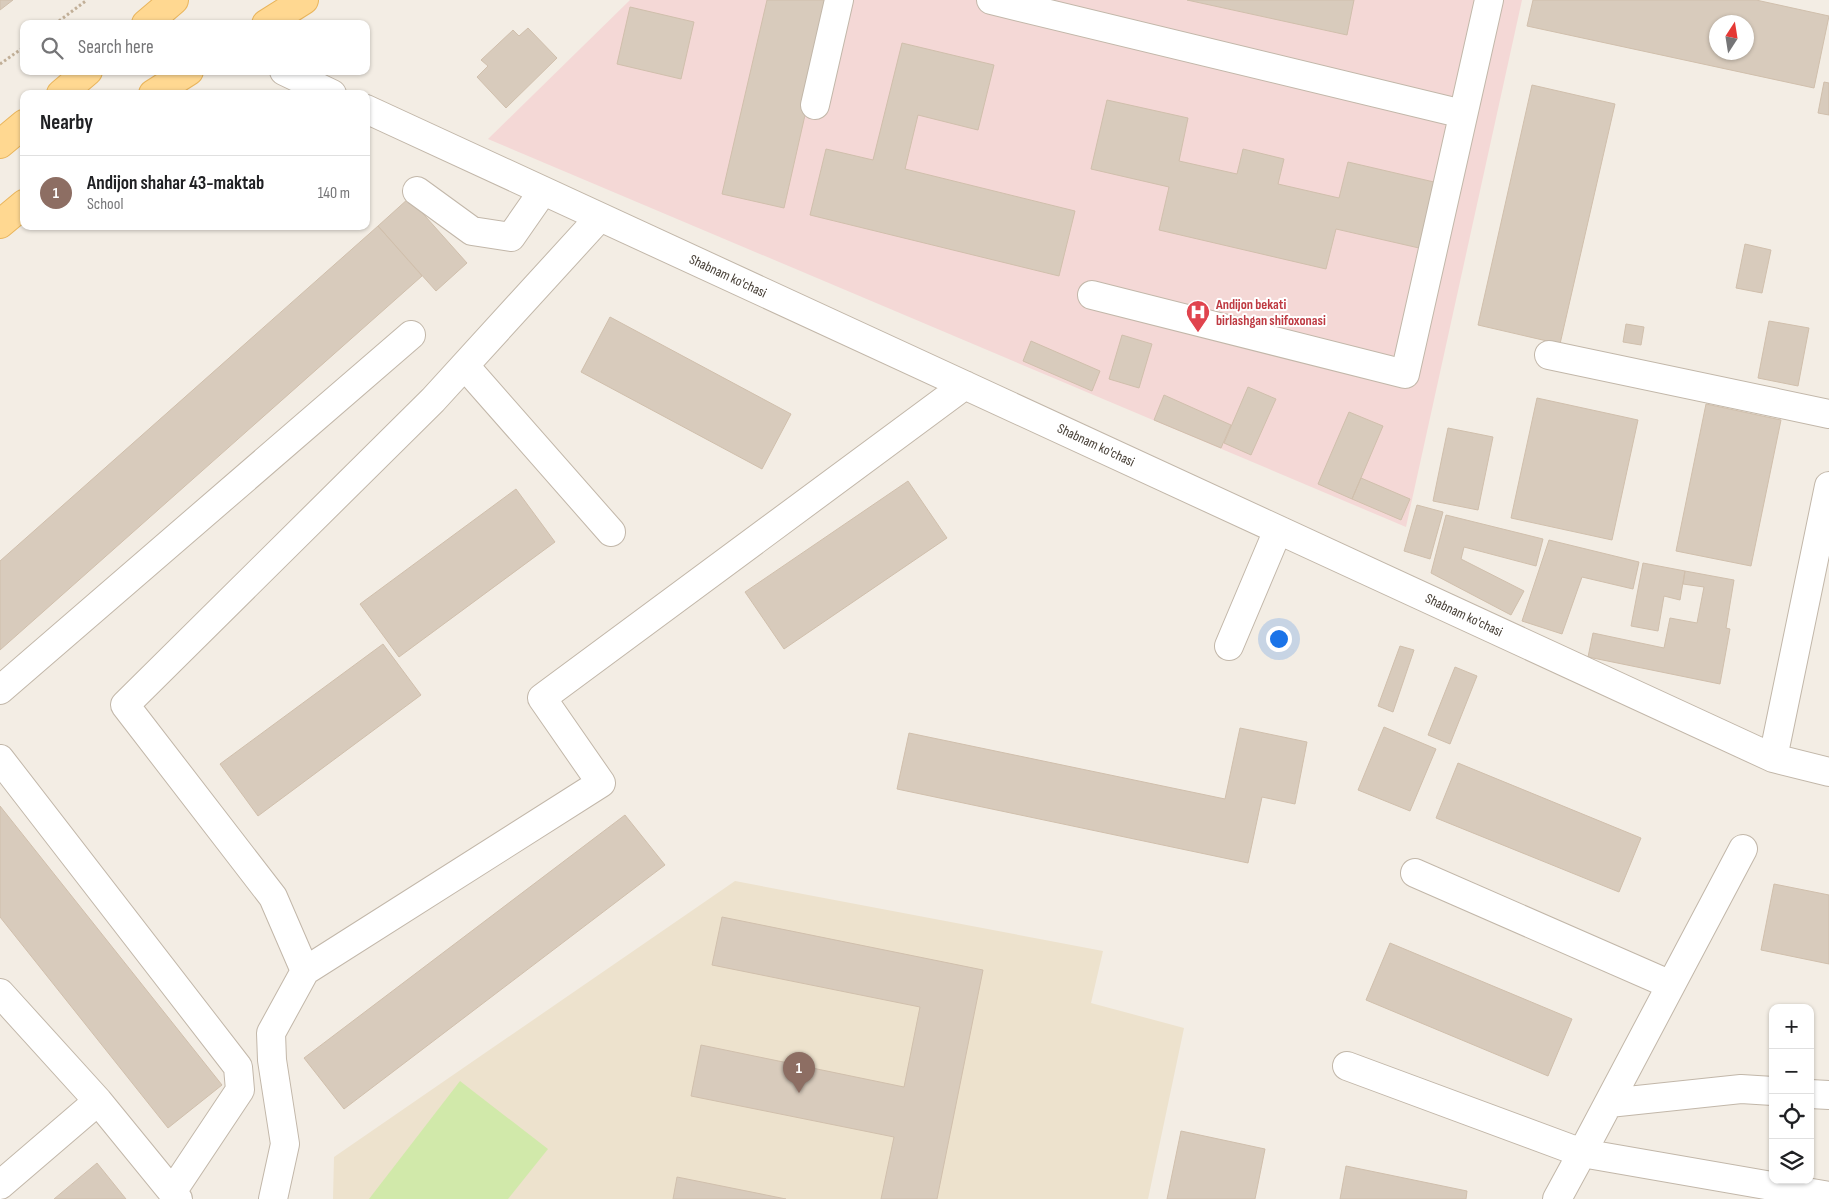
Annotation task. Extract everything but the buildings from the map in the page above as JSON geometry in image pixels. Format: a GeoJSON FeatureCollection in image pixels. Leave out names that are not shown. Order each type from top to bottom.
{"type":"FeatureCollection","features":[{"type":"Feature","properties":{"kind":"main road"},"geometry":{"type":"LineString","coordinates":[[151,20],[174,0]]}},
{"type":"Feature","properties":{"kind":"main road"},"geometry":{"type":"LineString","coordinates":[[272,20],[304,0]]}},
{"type":"Feature","properties":{"kind":"main road"},"geometry":{"type":"LineString","coordinates":[[66,90],[83,75]]}},
{"type":"Feature","properties":{"kind":"main road"},"geometry":{"type":"LineString","coordinates":[[159,90],[183,75]]}},
{"type":"Feature","properties":{"kind":"main road"},"geometry":{"type":"LineString","coordinates":[[0,224],[20,207]]}},
{"type":"Feature","properties":{"kind":"street"},"geometry":{"type":"LineString","coordinates":[[815,106],[839,0]]}},
{"type":"Feature","properties":{"kind":"street"},"geometry":{"type":"LineString","coordinates":[[991,0],[1463,114]]}},
{"type":"Feature","properties":{"kind":"street"},"geometry":{"type":"LineString","coordinates":[[1092,295],[1404,374],[1489,0]]}},
{"type":"Feature","properties":{"kind":"street"},"geometry":{"type":"LineString","coordinates":[[292,75],[324,90]]}},
{"type":"Feature","properties":{"kind":"street","name":"Shabnam ko'chasi"},"geometry":{"type":"LineString","coordinates":[[370,111],[1773,758],[1829,772]]}},
{"type":"Feature","properties":{"kind":"street"},"geometry":{"type":"LineString","coordinates":[[416,190],[472,231],[511,237],[543,191]]}},
{"type":"Feature","properties":{"kind":"street"},"geometry":{"type":"LineString","coordinates":[[305,970],[273,897],[124,705],[426,407],[600,217]]}},
{"type":"Feature","properties":{"kind":"street"},"geometry":{"type":"LineString","coordinates":[[0,690],[411,335]]}},
{"type":"Feature","properties":{"kind":"street"},"geometry":{"type":"LineString","coordinates":[[1549,355],[1829,414]]}},
{"type":"Feature","properties":{"kind":"street"},"geometry":{"type":"LineString","coordinates":[[465,366],[611,532]]}},
{"type":"Feature","properties":{"kind":"street"},"geometry":{"type":"LineString","coordinates":[[273,1199],[285,1144],[272,1060],[271,1033],[305,970],[601,783],[542,698],[965,385]]}},
{"type":"Feature","properties":{"kind":"street"},"geometry":{"type":"LineString","coordinates":[[1773,758],[1829,486]]}},
{"type":"Feature","properties":{"kind":"street"},"geometry":{"type":"LineString","coordinates":[[1229,646],[1278,530]]}},
{"type":"Feature","properties":{"kind":"street"},"geometry":{"type":"LineString","coordinates":[[0,758],[238,1067],[240,1090],[175,1196],[98,1101],[0,993]]}},
{"type":"Feature","properties":{"kind":"street"},"geometry":{"type":"LineString","coordinates":[[1558,1199],[1743,848]]}},
{"type":"Feature","properties":{"kind":"street"},"geometry":{"type":"LineString","coordinates":[[1415,873],[1671,985]]}},
{"type":"Feature","properties":{"kind":"street"},"geometry":{"type":"LineString","coordinates":[[1347,1066],[1582,1153],[1829,1196]]}},
{"type":"Feature","properties":{"kind":"street"},"geometry":{"type":"LineString","coordinates":[[1609,1103],[1740,1089],[1769,1091]]}},
{"type":"Feature","properties":{"kind":"street"},"geometry":{"type":"LineString","coordinates":[[1814,1094],[1829,1095]]}},
{"type":"Feature","properties":{"kind":"street"},"geometry":{"type":"LineString","coordinates":[[0,1185],[98,1101]]}},
{"type":"Feature","properties":{"kind":"path"},"geometry":{"type":"LineString","coordinates":[[60,20],[87,0]]}},
{"type":"Feature","properties":{"kind":"path"},"geometry":{"type":"LineString","coordinates":[[0,64],[20,50]]}},
{"type":"Feature","properties":{"kind":"shaded area","name":"Аndijon bekati birlashgan shifoxonasi"},"geometry":{"type":"Polygon","coordinates":[[[630,0],[1522,0],[1406,527],[488,139],[630,0]]]}},
{"type":"Feature","properties":{"kind":"shaded area"},"geometry":{"type":"Polygon","coordinates":[[[735,881],[1103,951],[1091,1003],[1184,1028],[1148,1199],[333,1199],[334,1157],[735,881]]]}},
{"type":"Feature","properties":{"kind":"green space"},"geometry":{"type":"Polygon","coordinates":[[[460,1081],[548,1149],[508,1199],[369,1199],[460,1081]]]}},
{"type":"Feature","properties":{"kind":"place","name":"Аndijon bekati birlashgan shifoxonasi"},"geometry":{"type":"Point","coordinates":[1198,333]}},
{"type":"Feature","properties":{"kind":"place","name":"Andijon shahar 43-maktab"},"geometry":{"type":"Point","coordinates":[799,1093]}}]}
